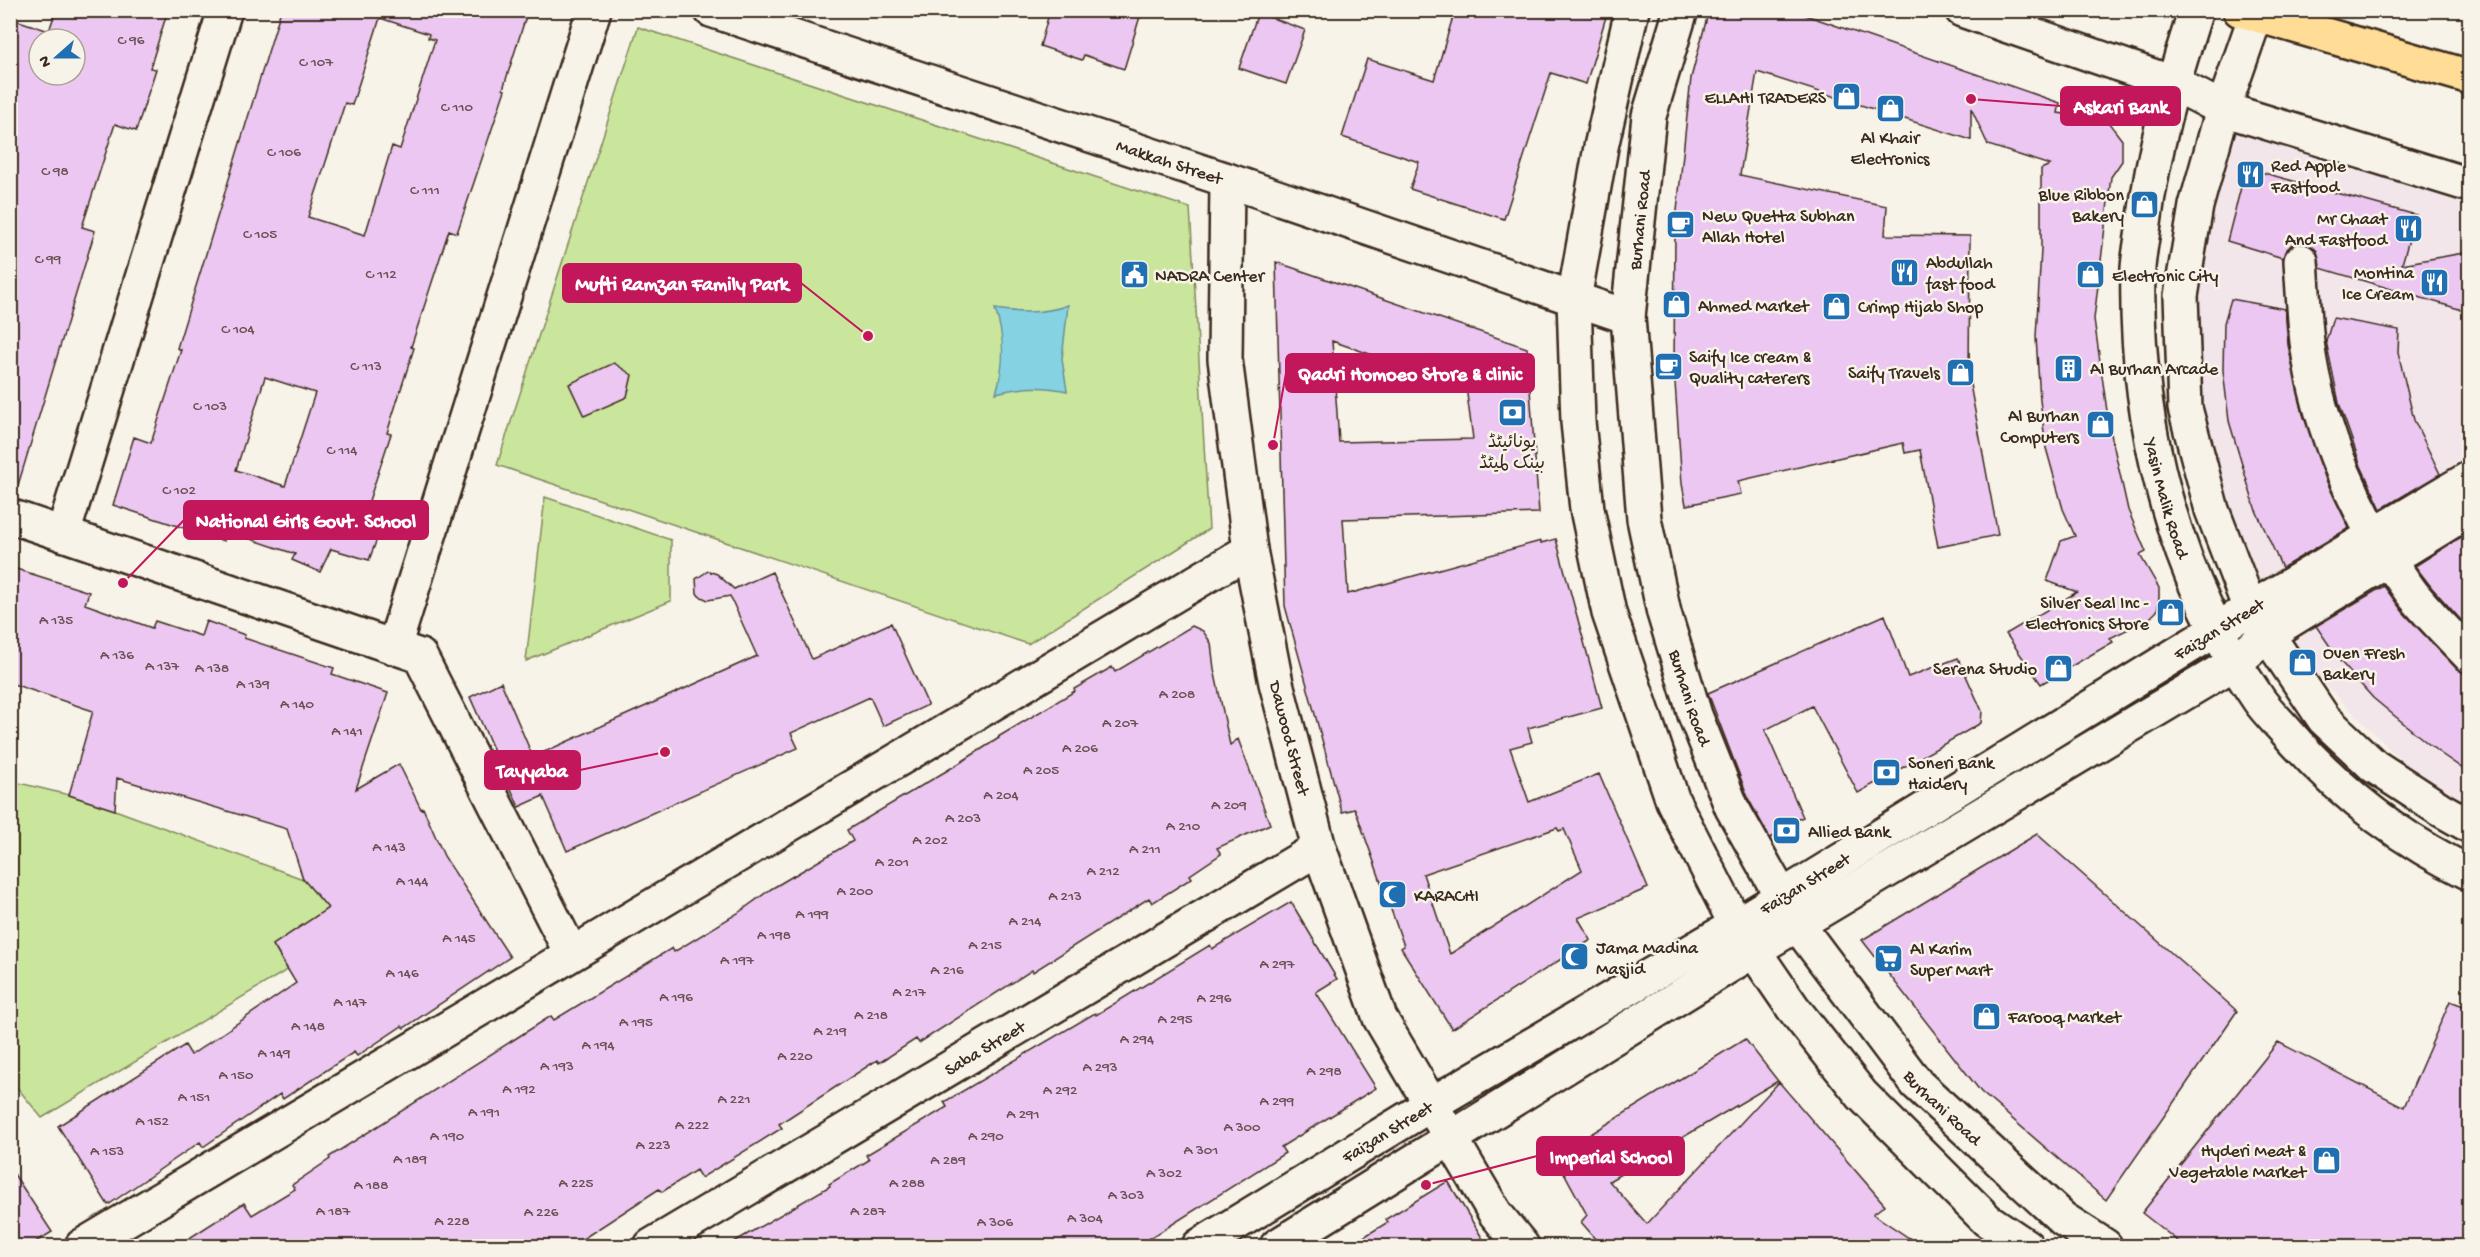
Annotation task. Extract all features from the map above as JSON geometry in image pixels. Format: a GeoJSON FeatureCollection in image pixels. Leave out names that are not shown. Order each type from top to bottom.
{"type":"FeatureCollection","features":[{"type":"Feature","properties":{"kind":"main road"},"geometry":{"type":"LineString","coordinates":[[2248,13],[2469,77]]}},
{"type":"Feature","properties":{"kind":"street"},"geometry":{"type":"LineString","coordinates":[[63,534],[225,10]]}},
{"type":"Feature","properties":{"kind":"street"},"geometry":{"type":"LineString","coordinates":[[394,647],[594,10]]}},
{"type":"Feature","properties":{"kind":"street","name":"Makkah Street"},"geometry":{"type":"LineString","coordinates":[[711,10],[1227,180],[1628,317]]}},
{"type":"Feature","properties":{"kind":"street"},"geometry":{"type":"LineString","coordinates":[[1632,10],[1600,147],[1574,299],[1578,422],[1587,509],[1609,613],[1673,801],[1745,938],[1793,1008],[1862,1095],[1987,1220],[2026,1246]]}},
{"type":"Feature","properties":{"kind":"street","name":"Burhani Road"},"geometry":{"type":"LineString","coordinates":[[1681,10],[1649,116],[1628,317],[1644,519],[1664,613],[1695,715],[1732,808],[1789,911],[1917,1084],[2063,1219],[2105,1246]]}},
{"type":"Feature","properties":{"kind":"street"},"geometry":{"type":"LineString","coordinates":[[1962,10],[2173,83],[2223,109],[2469,185]]}},
{"type":"Feature","properties":{"kind":"street","name":"Yasin Malik Road"},"geometry":{"type":"LineString","coordinates":[[2196,10],[2173,83],[2150,174],[2138,267],[2140,361],[2154,454],[2179,544],[2217,630],[2259,700],[2313,762],[2375,816],[2444,861],[2469,873]]}},
{"type":"Feature","properties":{"kind":"street"},"geometry":{"type":"LineString","coordinates":[[2248,13],[2196,207],[2181,296],[2185,408],[2212,510],[2259,621],[2324,719],[2374,766],[2469,826]]}},
{"type":"Feature","properties":{"kind":"street","name":"Dawood Street"},"geometry":{"type":"LineString","coordinates":[[1227,180],[1225,360],[1250,550],[1276,683],[1318,848],[1380,1017],[1495,1213],[1522,1246]]}},
{"type":"Feature","properties":{"kind":"street"},"geometry":{"type":"LineString","coordinates":[[2301,261],[2307,344],[2324,420],[2357,503],[2381,547],[2412,593],[2469,656]]}},
{"type":"Feature","properties":{"kind":"street","name":"Faizan Street"},"geometry":{"type":"LineString","coordinates":[[1277,1246],[1452,1140],[1745,938],[2217,630],[2259,621],[2381,547],[2469,478]]}},
{"type":"Feature","properties":{"kind":"street","name":"Faizan Street"},"geometry":{"type":"LineString","coordinates":[[2381,547],[2469,510]]}},
{"type":"Feature","properties":{"kind":"street"},"geometry":{"type":"LineString","coordinates":[[10,516],[420,656],[571,953]]}},
{"type":"Feature","properties":{"kind":"street"},"geometry":{"type":"LineString","coordinates":[[98,1242],[571,953],[1250,550]]}},
{"type":"Feature","properties":{"kind":"street","name":"Faizan Street"},"geometry":{"type":"LineString","coordinates":[[1789,911],[2236,662],[2259,621]]}},
{"type":"Feature","properties":{"kind":"street","name":"Saba Street"},"geometry":{"type":"LineString","coordinates":[[651,1246],[1318,848]]}},
{"type":"Feature","properties":{"kind":"street","name":"Faizan Street"},"geometry":{"type":"LineString","coordinates":[[1199,1246],[1430,1105],[1745,938]]}},
{"type":"Feature","properties":{"kind":"shaded area"},"geometry":{"type":"Polygon","coordinates":[[[2210,89],[2469,170],[2469,808],[2411,770],[2302,662],[2267,609],[2210,461],[2184,335],[2210,89]]]}},
{"type":"Feature","properties":{"kind":"green space"},"geometry":{"type":"Polygon","coordinates":[[[638,27],[1190,208],[1209,529],[1028,644],[497,465],[638,27]]]}},
{"type":"Feature","properties":{"kind":"green space"},"geometry":{"type":"Polygon","coordinates":[[[545,497],[671,540],[671,601],[526,661],[545,497]]]}},
{"type":"Feature","properties":{"kind":"green space"},"geometry":{"type":"Polygon","coordinates":[[[11,781],[69,795],[115,810],[303,879],[328,908],[273,945],[287,970],[42,1118],[11,1080],[11,781]]]}},
{"type":"Feature","properties":{"kind":"water"},"geometry":{"type":"Polygon","coordinates":[[[1068,305],[1062,359],[1067,391],[1032,388],[996,393],[1003,351],[1001,330],[995,309],[1032,312],[1068,305]]]}},
{"type":"Feature","properties":{"kind":"building"},"geometry":{"type":"Polygon","coordinates":[[[56,10],[168,10],[150,68],[156,69],[136,131],[115,124],[82,227],[95,231],[16,492],[10,491],[10,18],[37,27],[27,27],[27,87],[87,87],[87,27],[50,27],[56,10]]]}},
{"type":"Feature","properties":{"kind":"building"},"geometry":{"type":"Polygon","coordinates":[[[281,10],[528,10],[503,89],[505,90],[457,233],[449,230],[411,347],[414,348],[387,433],[391,434],[363,519],[382,526],[369,560],[331,549],[320,572],[292,560],[295,554],[227,531],[224,541],[113,505],[134,437],[151,443],[181,350],[177,348],[281,10]],[[380,18],[352,105],[345,103],[308,217],[365,235],[392,146],[400,149],[435,40],[428,38],[429,34],[380,18]],[[265,377],[236,470],[285,486],[315,393],[265,377]]]}},
{"type":"Feature","properties":{"kind":"building"},"geometry":{"type":"Polygon","coordinates":[[[1050,10],[1142,10],[1124,69],[1084,55],[1082,60],[1040,46],[1050,10]]]}},
{"type":"Feature","properties":{"kind":"building"},"geometry":{"type":"Polygon","coordinates":[[[1455,10],[1608,10],[1586,84],[1551,73],[1504,219],[1410,189],[1419,162],[1342,137],[1367,59],[1434,80],[1455,10]]]}},
{"type":"Feature","properties":{"kind":"building"},"geometry":{"type":"Polygon","coordinates":[[[1709,10],[1791,10],[2060,103],[2058,113],[2099,119],[2109,123],[2122,140],[2122,161],[2111,177],[2094,319],[2109,425],[2128,510],[2146,552],[2140,555],[2159,588],[2159,601],[2157,611],[2149,619],[2110,638],[2113,642],[2041,684],[2006,634],[2077,592],[2047,581],[2061,541],[2075,536],[2063,509],[2046,448],[2040,400],[2036,337],[2041,250],[2041,169],[2050,165],[1988,145],[1971,108],[1971,140],[1757,72],[1740,175],[1887,206],[1885,235],[1970,236],[1969,379],[1998,535],[1938,547],[1920,450],[1905,453],[1903,443],[1738,481],[1741,494],[1686,505],[1682,484],[1674,368],[1675,230],[1691,78],[1709,10]]]}},
{"type":"Feature","properties":{"kind":"building"},"geometry":{"type":"Polygon","coordinates":[[[1258,13],[1305,30],[1286,84],[1239,68],[1258,13]]]}},
{"type":"Feature","properties":{"kind":"building"},"geometry":{"type":"Polygon","coordinates":[[[2246,168],[2416,215],[2402,264],[2469,252],[2469,312],[2320,268],[2317,251],[2309,244],[2300,242],[2291,245],[2283,258],[2227,241],[2246,168]]]}},
{"type":"Feature","properties":{"kind":"building"},"geometry":{"type":"Polygon","coordinates":[[[1276,262],[1527,348],[1539,513],[1343,519],[1348,594],[1541,541],[1541,543],[1556,539],[1602,708],[1528,728],[1532,742],[1510,748],[1529,802],[1599,774],[1648,888],[1578,918],[1591,940],[1452,1029],[1401,948],[1404,946],[1355,809],[1342,812],[1285,606],[1276,262]],[[1332,341],[1339,442],[1473,439],[1466,387],[1332,341]],[[1557,828],[1423,874],[1450,954],[1582,870],[1564,829],[1559,831],[1557,828]]]}},
{"type":"Feature","properties":{"kind":"building"},"geometry":{"type":"Polygon","coordinates":[[[2231,299],[2285,309],[2288,345],[2303,414],[2326,480],[2349,528],[2282,568],[2255,508],[2229,421],[2223,370],[2224,323],[2231,299]]]}},
{"type":"Feature","properties":{"kind":"building"},"geometry":{"type":"Polygon","coordinates":[[[2333,318],[2399,330],[2398,352],[2414,420],[2440,474],[2381,509],[2361,466],[2339,403],[2326,341],[2333,318]]]}},
{"type":"Feature","properties":{"kind":"building"},"geometry":{"type":"Polygon","coordinates":[[[614,363],[632,375],[627,397],[584,416],[569,384],[614,363]]]}},
{"type":"Feature","properties":{"kind":"building"},"geometry":{"type":"Polygon","coordinates":[[[2469,532],[2469,629],[2415,566],[2469,532]]]}},
{"type":"Feature","properties":{"kind":"building"},"geometry":{"type":"Polygon","coordinates":[[[10,567],[89,592],[85,604],[152,628],[155,621],[201,636],[206,621],[245,635],[244,638],[334,668],[332,674],[388,693],[356,789],[399,764],[421,809],[423,808],[444,856],[510,957],[404,1028],[402,1026],[357,1056],[354,1052],[283,1099],[280,1094],[203,1147],[200,1142],[108,1205],[58,1126],[185,1045],[191,1055],[296,983],[273,945],[328,908],[303,879],[287,829],[117,778],[115,810],[69,795],[93,711],[10,683],[10,567]]]}},
{"type":"Feature","properties":{"kind":"building"},"geometry":{"type":"Polygon","coordinates":[[[708,571],[717,574],[734,589],[772,572],[812,659],[891,623],[928,705],[883,726],[870,697],[791,733],[798,748],[567,851],[543,796],[519,807],[470,697],[501,682],[533,757],[757,656],[730,596],[708,600],[697,593],[696,579],[708,571]]]}},
{"type":"Feature","properties":{"kind":"building"},"geometry":{"type":"Polygon","coordinates":[[[2384,586],[2403,612],[2457,669],[2469,674],[2469,773],[2437,751],[2373,698],[2340,661],[2316,626],[2384,586]]]}},
{"type":"Feature","properties":{"kind":"building"},"geometry":{"type":"Polygon","coordinates":[[[1885,615],[1908,677],[1958,658],[1982,711],[1981,723],[1858,793],[1812,706],[1765,730],[1803,817],[1788,823],[1791,829],[1770,838],[1749,800],[1708,693],[1885,615]]]}},
{"type":"Feature","properties":{"kind":"building"},"geometry":{"type":"Polygon","coordinates":[[[1192,626],[1203,631],[1211,643],[1214,669],[1230,745],[1238,739],[1270,824],[1217,848],[1221,854],[1190,875],[1192,878],[1152,903],[1149,898],[919,1043],[916,1039],[879,1063],[877,1060],[779,1124],[782,1128],[701,1178],[696,1170],[662,1192],[659,1189],[572,1246],[177,1246],[244,1203],[252,1215],[295,1189],[292,1185],[330,1159],[329,1157],[551,1016],[554,1020],[672,948],[674,952],[738,913],[771,889],[853,841],[847,830],[958,764],[1075,691],[1074,689],[1112,667],[1115,672],[1192,626]]]}},
{"type":"Feature","properties":{"kind":"building"},"geometry":{"type":"Polygon","coordinates":[[[2037,834],[2237,1011],[2106,1200],[1981,1092],[1862,940],[2037,834]]]}},
{"type":"Feature","properties":{"kind":"building"},"geometry":{"type":"Polygon","coordinates":[[[1291,902],[1337,979],[1316,992],[1376,1088],[1281,1147],[1285,1153],[1138,1246],[727,1246],[830,1186],[829,1184],[869,1160],[866,1155],[947,1107],[944,1102],[1095,1013],[1096,1015],[1210,945],[1212,949],[1291,902]]]}},
{"type":"Feature","properties":{"kind":"building","name":"Hyderi Meat & Vegetable Market"},"geometry":{"type":"Polygon","coordinates":[[[2450,1001],[2469,1008],[2469,1246],[2184,1246],[2142,1213],[2278,1042],[2404,1107],[2450,1001]]]}},
{"type":"Feature","properties":{"kind":"building"},"geometry":{"type":"Polygon","coordinates":[[[1745,1039],[1778,1081],[1609,1181],[1647,1224],[1779,1082],[1885,1205],[1873,1214],[1921,1246],[1602,1246],[1581,1222],[1587,1215],[1555,1156],[1745,1039]]]}},
{"type":"Feature","properties":{"kind":"building"},"geometry":{"type":"Polygon","coordinates":[[[10,1168],[52,1232],[29,1246],[10,1246],[10,1168]]]}},
{"type":"Feature","properties":{"kind":"building"},"geometry":{"type":"Polygon","coordinates":[[[1448,1181],[1487,1246],[1349,1246],[1388,1222],[1386,1219],[1448,1181]]]}},
{"type":"Feature","properties":{"kind":"place","name":"ELLAHI TRADERS"},"geometry":{"type":"Point","coordinates":[1847,97]}},
{"type":"Feature","properties":{"kind":"place","name":"Askari Bank"},"geometry":{"type":"Point","coordinates":[1971,99]}},
{"type":"Feature","properties":{"kind":"place","name":"Al Khair Electronics"},"geometry":{"type":"Point","coordinates":[1890,108]}},
{"type":"Feature","properties":{"kind":"place","name":"Red Apple Fastfood"},"geometry":{"type":"Point","coordinates":[2250,175]}},
{"type":"Feature","properties":{"kind":"place","name":"Blue Ribbon Bakery"},"geometry":{"type":"Point","coordinates":[2145,204]}},
{"type":"Feature","properties":{"kind":"place","name":"New Quetta Subhan Allah Hotel"},"geometry":{"type":"Point","coordinates":[1681,225]}},
{"type":"Feature","properties":{"kind":"place","name":"Mr Chaat And Fastfood"},"geometry":{"type":"Point","coordinates":[2408,228]}},
{"type":"Feature","properties":{"kind":"place","name":"Abdullah fast food"},"geometry":{"type":"Point","coordinates":[1905,272]}},
{"type":"Feature","properties":{"kind":"place","name":"NADRA Center"},"geometry":{"type":"Point","coordinates":[1134,275]}},
{"type":"Feature","properties":{"kind":"place","name":"Electronic City"},"geometry":{"type":"Point","coordinates":[2091,275]}},
{"type":"Feature","properties":{"kind":"place","name":"Montina Ice Cream"},"geometry":{"type":"Point","coordinates":[2435,282]}},
{"type":"Feature","properties":{"kind":"place","name":"Ahmed Market"},"geometry":{"type":"Point","coordinates":[1677,305]}},
{"type":"Feature","properties":{"kind":"place","name":"Crimp Hijab Shop"},"geometry":{"type":"Point","coordinates":[1837,306]}},
{"type":"Feature","properties":{"kind":"place","name":"Mufti Ramzan Family Park"},"geometry":{"type":"Point","coordinates":[868,336]}},
{"type":"Feature","properties":{"kind":"place","name":"Saify Ice cream & Quality caterers"},"geometry":{"type":"Point","coordinates":[1668,366]}},
{"type":"Feature","properties":{"kind":"place","name":"Al Burhan Arcade"},"geometry":{"type":"Point","coordinates":[2069,368]}},
{"type":"Feature","properties":{"kind":"place","name":"Saify Travels"},"geometry":{"type":"Point","coordinates":[1961,372]}},
{"type":"Feature","properties":{"kind":"place","name":"یونائیٹڈ بینک لمیٹڈ"},"geometry":{"type":"Point","coordinates":[1512,412]}},
{"type":"Feature","properties":{"kind":"place","name":"Al Burhan Computers"},"geometry":{"type":"Point","coordinates":[2100,425]}},
{"type":"Feature","properties":{"kind":"place","name":"Qadri Homoeo Store & clinic"},"geometry":{"type":"Point","coordinates":[1273,445]}},
{"type":"Feature","properties":{"kind":"place","name":"National Girls Govt. School"},"geometry":{"type":"Point","coordinates":[123,583]}},
{"type":"Feature","properties":{"kind":"place","name":"Silver Seal Inc - Electronics Store"},"geometry":{"type":"Point","coordinates":[2170,612]}},
{"type":"Feature","properties":{"kind":"place","name":"Oven Fresh Bakery"},"geometry":{"type":"Point","coordinates":[2302,662]}},
{"type":"Feature","properties":{"kind":"place","name":"Serena Studio"},"geometry":{"type":"Point","coordinates":[2058,668]}},
{"type":"Feature","properties":{"kind":"place","name":"Tayyaba"},"geometry":{"type":"Point","coordinates":[665,752]}},
{"type":"Feature","properties":{"kind":"place","name":"Soneri Bank Haidery"},"geometry":{"type":"Point","coordinates":[1887,772]}},
{"type":"Feature","properties":{"kind":"place","name":"Allied Bank"},"geometry":{"type":"Point","coordinates":[1787,831]}},
{"type":"Feature","properties":{"kind":"place","name":"KARACHI"},"geometry":{"type":"Point","coordinates":[1393,895]}},
{"type":"Feature","properties":{"kind":"place","name":"Jama Madina Masjid"},"geometry":{"type":"Point","coordinates":[1575,957]}},
{"type":"Feature","properties":{"kind":"place","name":"Al Karim Super Mart"},"geometry":{"type":"Point","coordinates":[1889,958]}},
{"type":"Feature","properties":{"kind":"place","name":"Farooq Market"},"geometry":{"type":"Point","coordinates":[1987,1016]}},
{"type":"Feature","properties":{"kind":"place","name":"Hyderi Meat & Vegetable Market"},"geometry":{"type":"Point","coordinates":[2327,1160]}},
{"type":"Feature","properties":{"kind":"place","name":"Imperial School"},"geometry":{"type":"Point","coordinates":[1426,1185]}}]}
